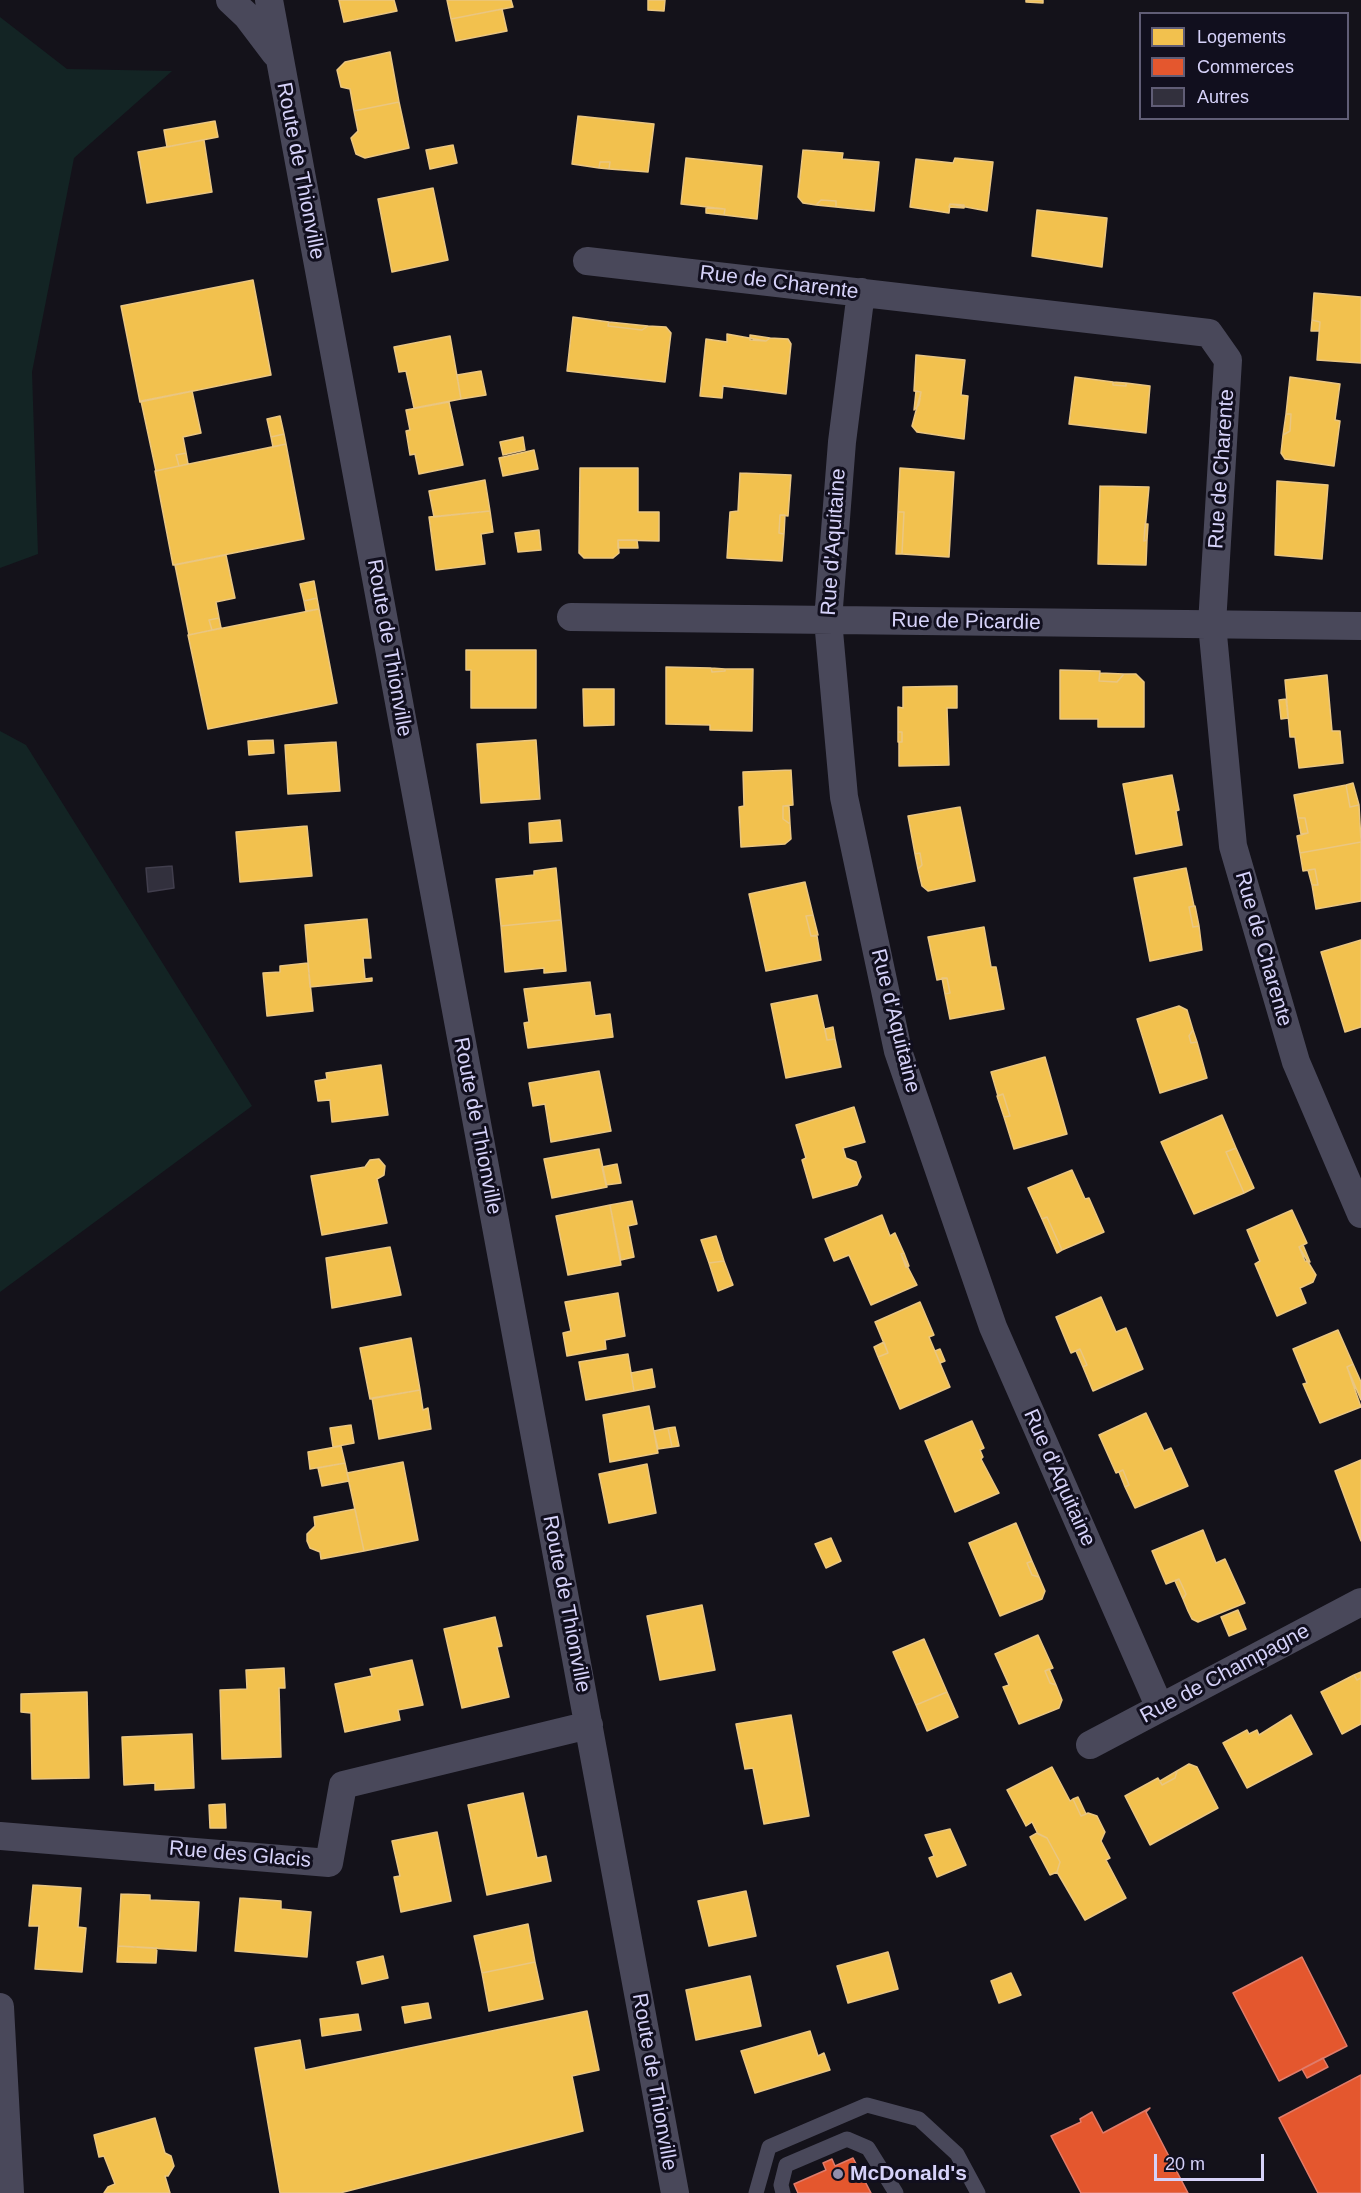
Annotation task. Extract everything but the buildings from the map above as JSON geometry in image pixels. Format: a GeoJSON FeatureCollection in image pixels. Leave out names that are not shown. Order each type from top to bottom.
{"type":"FeatureCollection","features":[{"type":"Feature","properties":{"kind":"street","name":"Route de Thionville"},"geometry":{"type":"LineString","coordinates":[[230,0],[247,16],[280,60]]}},
{"type":"Feature","properties":{"kind":"street","name":"Route de Thionville"},"geometry":{"type":"LineString","coordinates":[[269,0],[675,2193]]}},
{"type":"Feature","properties":{"kind":"street","name":"Rue de Charente"},"geometry":{"type":"LineString","coordinates":[[587,261],[1209,333],[1228,360],[1212,624],[1233,846],[1296,1062],[1361,1214]]}},
{"type":"Feature","properties":{"kind":"street","name":"Rue d'Aquitaine"},"geometry":{"type":"LineString","coordinates":[[861,292],[842,442],[828,620],[844,797],[898,1051],[993,1327],[1160,1708]]}},
{"type":"Feature","properties":{"kind":"street","name":"Rue de Picardie"},"geometry":{"type":"LineString","coordinates":[[571,617],[1361,626]]}},
{"type":"Feature","properties":{"kind":"street","name":"Rue de Champagne"},"geometry":{"type":"LineString","coordinates":[[1090,1745],[1361,1602]]}},
{"type":"Feature","properties":{"kind":"street","name":"Rue des Glacis"},"geometry":{"type":"LineString","coordinates":[[0,1836],[329,1863],[343,1785],[589,1725]]}},
{"type":"Feature","properties":{"kind":"street"},"geometry":{"type":"LineString","coordinates":[[0,2007],[10,2193]]}},
{"type":"Feature","properties":{"kind":"lane"},"geometry":{"type":"LineString","coordinates":[[756,2193],[769,2147],[867,2105],[920,2119],[957,2154],[978,2193]]}},
{"type":"Feature","properties":{"kind":"lane"},"geometry":{"type":"LineString","coordinates":[[783,2193],[781,2185],[786,2165],[847,2139],[868,2148],[896,2193]]}},
{"type":"Feature","properties":{"kind":"shaded area"},"geometry":{"type":"Polygon","coordinates":[[[0,17],[67,69],[172,71],[74,158],[32,372],[38,554],[0,568],[0,17]]]}},
{"type":"Feature","properties":{"kind":"shaded area"},"geometry":{"type":"Polygon","coordinates":[[[0,731],[26,745],[252,1106],[0,1292],[0,731]]]}},
{"type":"Feature","properties":{"kind":"place","name":"McDonald's"},"geometry":{"type":"Point","coordinates":[838,2174]}}]}
